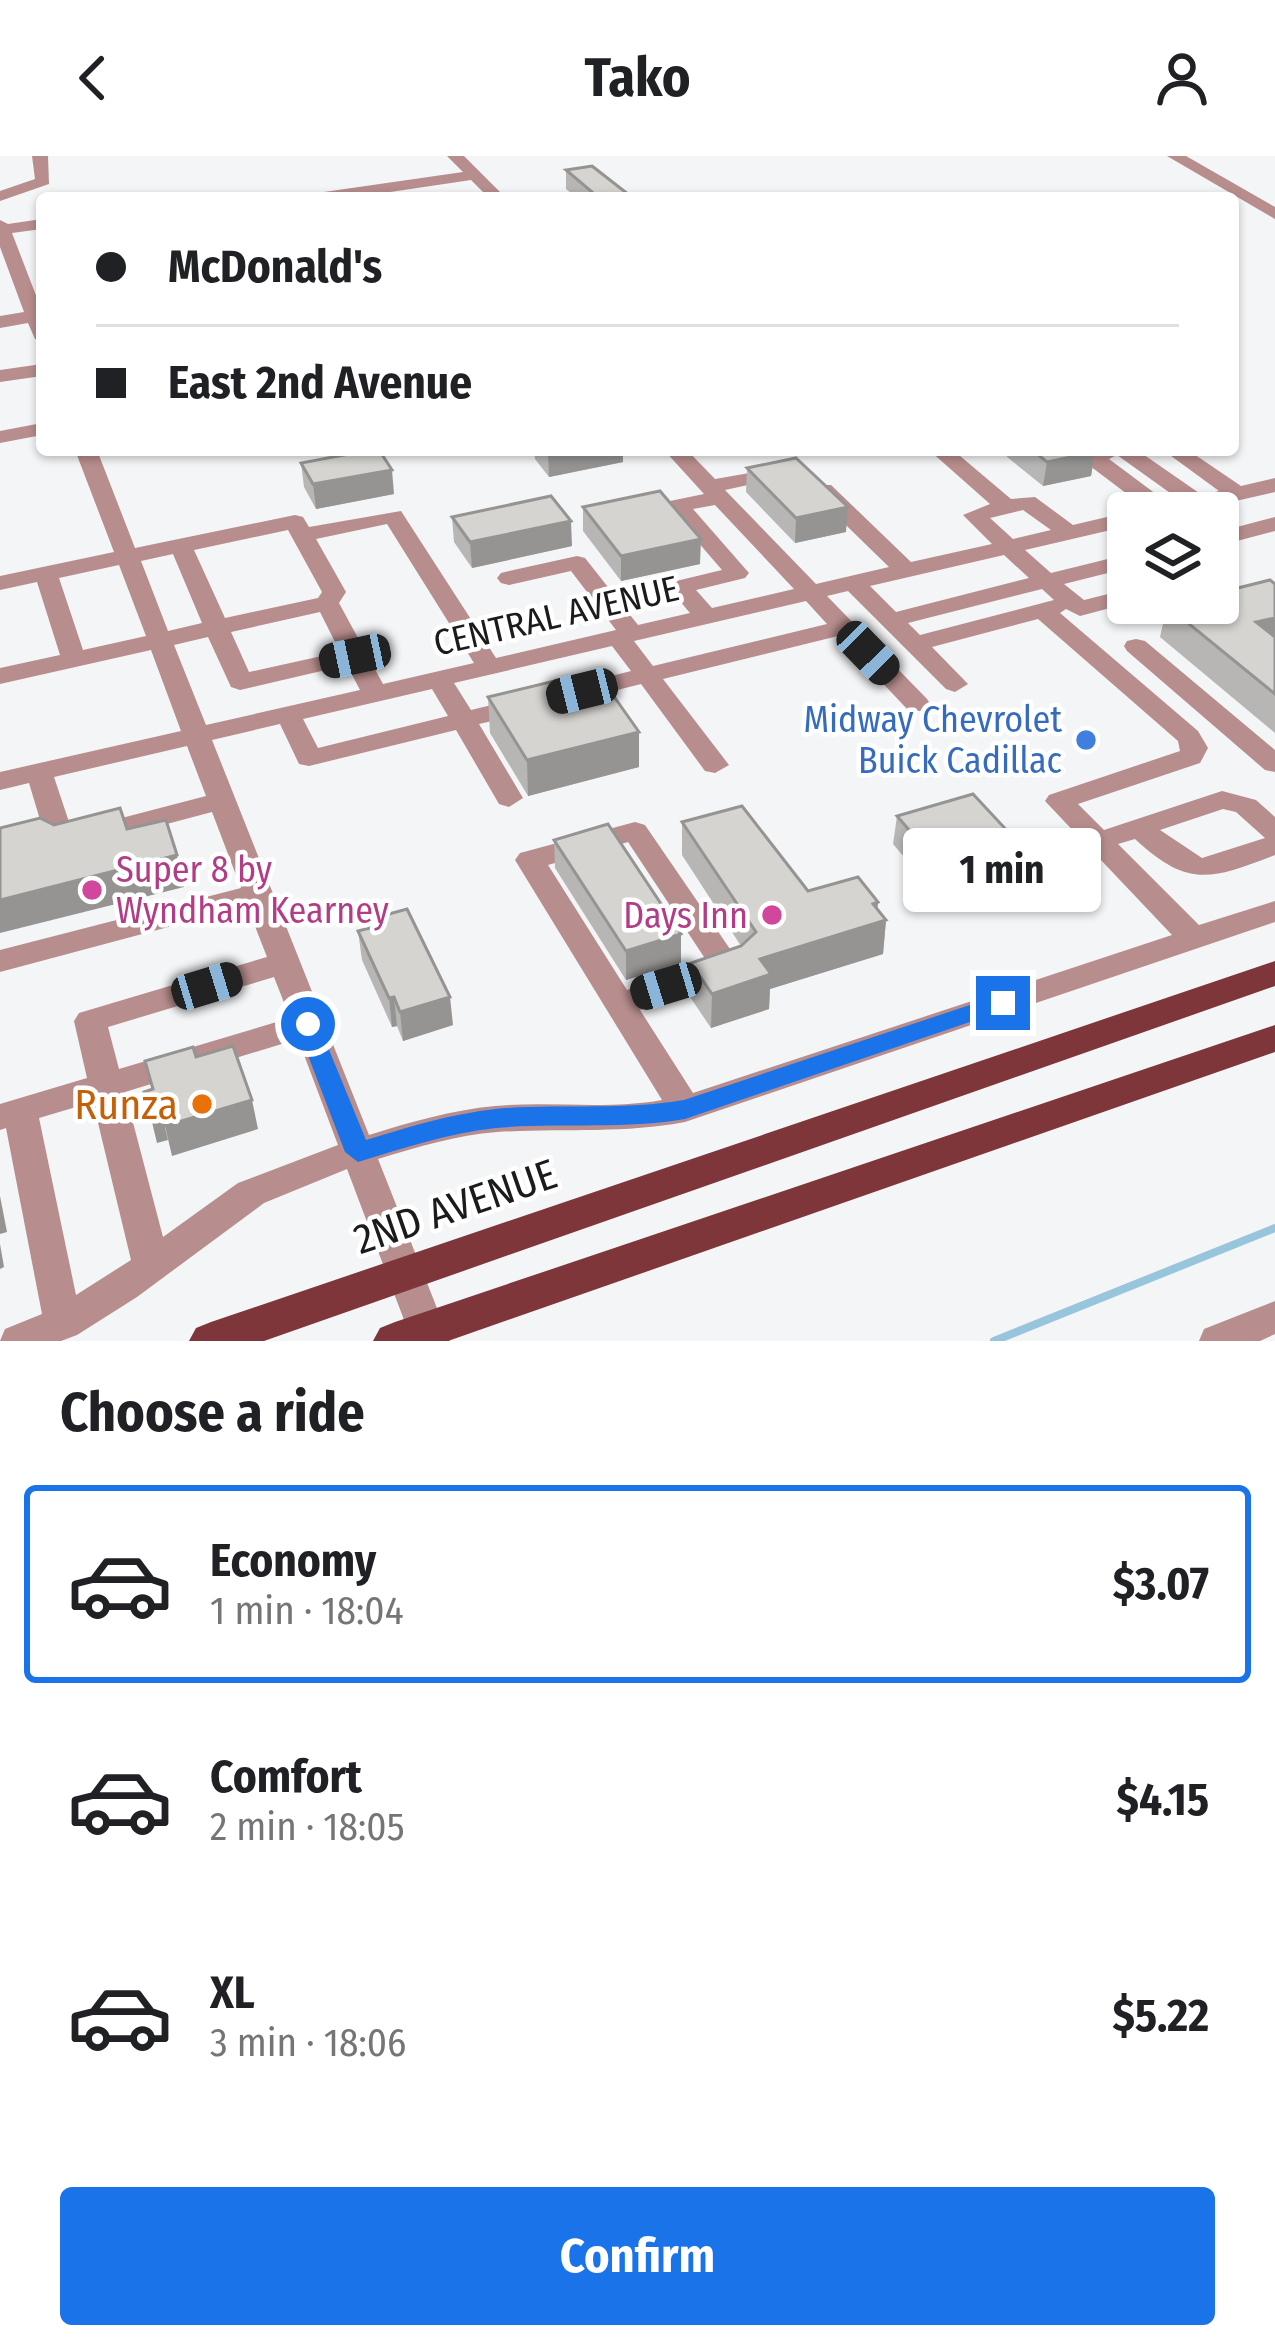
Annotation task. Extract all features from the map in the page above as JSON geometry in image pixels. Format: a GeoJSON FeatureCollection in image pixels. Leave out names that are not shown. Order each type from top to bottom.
{"type":"FeatureCollection","features":[{"type":"Feature","properties":{"kind":"main road","name":"2ND AVENUE"},"geometry":{"type":"LineString","coordinates":[[212,1341],[1275,973]]}},
{"type":"Feature","properties":{"kind":"main road"},"geometry":{"type":"LineString","coordinates":[[418,1337],[1275,1038]]}},
{"type":"Feature","properties":{"kind":"street"},"geometry":{"type":"LineString","coordinates":[[0,196],[43,181],[40,156]]}},
{"type":"Feature","properties":{"kind":"street"},"geometry":{"type":"LineString","coordinates":[[455,156],[492,192]]}},
{"type":"Feature","properties":{"kind":"street"},"geometry":{"type":"LineString","coordinates":[[1174,156],[1237,192]]}},
{"type":"Feature","properties":{"kind":"street"},"geometry":{"type":"LineString","coordinates":[[358,192],[475,175]]}},
{"type":"Feature","properties":{"kind":"street"},"geometry":{"type":"LineString","coordinates":[[1239,193],[1275,214]]}},
{"type":"Feature","properties":{"kind":"street"},"geometry":{"type":"LineString","coordinates":[[36,225],[1,228],[9,273],[36,319]]}},
{"type":"Feature","properties":{"kind":"street"},"geometry":{"type":"LineString","coordinates":[[0,322],[36,326]]}},
{"type":"Feature","properties":{"kind":"street"},"geometry":{"type":"LineString","coordinates":[[0,376],[36,371]]}},
{"type":"Feature","properties":{"kind":"street"},"geometry":{"type":"LineString","coordinates":[[0,436],[36,430]]}},
{"type":"Feature","properties":{"kind":"street"},"geometry":{"type":"LineString","coordinates":[[88,456],[405,1274],[418,1337]]}},
{"type":"Feature","properties":{"kind":"street"},"geometry":{"type":"LineString","coordinates":[[681,456],[918,706]]}},
{"type":"Feature","properties":{"kind":"street"},"geometry":{"type":"LineString","coordinates":[[947,456],[1005,506]]}},
{"type":"Feature","properties":{"kind":"street"},"geometry":{"type":"LineString","coordinates":[[1100,456],[1098,460],[1136,492]]}},
{"type":"Feature","properties":{"kind":"street"},"geometry":{"type":"LineString","coordinates":[[1131,456],[1182,492]]}},
{"type":"Feature","properties":{"kind":"street"},"geometry":{"type":"LineString","coordinates":[[1183,456],[1235,492]]}},
{"type":"Feature","properties":{"kind":"street"},"geometry":{"type":"LineString","coordinates":[[706,617],[680,587],[737,573],[678,506],[800,467],[906,571]]}},
{"type":"Feature","properties":{"kind":"street"},"geometry":{"type":"LineString","coordinates":[[1239,494],[1275,485]]}},
{"type":"Feature","properties":{"kind":"street"},"geometry":{"type":"LineString","coordinates":[[1069,533],[1033,504],[974,514],[1080,609],[1107,602]]}},
{"type":"Feature","properties":{"kind":"street"},"geometry":{"type":"LineString","coordinates":[[302,535],[393,516],[489,667]]}},
{"type":"Feature","properties":{"kind":"street"},"geometry":{"type":"LineString","coordinates":[[0,583],[295,522],[334,592],[327,603],[0,676]]}},
{"type":"Feature","properties":{"kind":"street","name":"CENTRAL AVENUE"},"geometry":{"type":"LineString","coordinates":[[0,781],[1107,524]]}},
{"type":"Feature","properties":{"kind":"street"},"geometry":{"type":"LineString","coordinates":[[1239,533],[1275,524]]}},
{"type":"Feature","properties":{"kind":"street"},"geometry":{"type":"LineString","coordinates":[[181,547],[240,682],[355,656]]}},
{"type":"Feature","properties":{"kind":"street"},"geometry":{"type":"LineString","coordinates":[[509,578],[577,563],[647,675],[715,765]]}},
{"type":"Feature","properties":{"kind":"street"},"geometry":{"type":"LineString","coordinates":[[891,620],[1107,566]]}},
{"type":"Feature","properties":{"kind":"street"},"geometry":{"type":"LineString","coordinates":[[46,574],[74,660]]}},
{"type":"Feature","properties":{"kind":"street"},"geometry":{"type":"LineString","coordinates":[[854,583],[955,684]]}},
{"type":"Feature","properties":{"kind":"street"},"geometry":{"type":"LineString","coordinates":[[327,603],[375,694]]}},
{"type":"Feature","properties":{"kind":"street"},"geometry":{"type":"LineString","coordinates":[[914,644],[1071,603]]}},
{"type":"Feature","properties":{"kind":"street"},"geometry":{"type":"LineString","coordinates":[[1042,610],[1189,737],[1195,748],[1190,757],[1059,801],[1193,938]]}},
{"type":"Feature","properties":{"kind":"street"},"geometry":{"type":"LineString","coordinates":[[288,714],[309,758],[843,627]]}},
{"type":"Feature","properties":{"kind":"street"},"geometry":{"type":"LineString","coordinates":[[1136,646],[1275,764]]}},
{"type":"Feature","properties":{"kind":"street"},"geometry":{"type":"LineString","coordinates":[[555,652],[582,691]]}},
{"type":"Feature","properties":{"kind":"street"},"geometry":{"type":"LineString","coordinates":[[440,679],[509,798]]}},
{"type":"Feature","properties":{"kind":"street"},"geometry":{"type":"LineString","coordinates":[[39,772],[62,843],[222,801]]}},
{"type":"Feature","properties":{"kind":"street"},"geometry":{"type":"LineString","coordinates":[[1096,842],[1235,800],[1275,832]]}},
{"type":"Feature","properties":{"kind":"street"},"geometry":{"type":"LineString","coordinates":[[1140,828],[1184,867],[1198,870],[1275,845]]}},
{"type":"Feature","properties":{"kind":"street"},"geometry":{"type":"LineString","coordinates":[[619,1005],[727,968],[635,831],[530,860],[619,1005],[685,1109]]}},
{"type":"Feature","properties":{"kind":"street"},"geometry":{"type":"LineString","coordinates":[[0,961],[258,893]]}},
{"type":"Feature","properties":{"kind":"street"},"geometry":{"type":"LineString","coordinates":[[19,1341],[63,1322],[251,1193],[358,1152],[422,1132],[495,1119],[636,1118],[685,1109],[1275,911]]}},
{"type":"Feature","properties":{"kind":"street"},"geometry":{"type":"LineString","coordinates":[[151,1264],[91,1021],[285,963]]}},
{"type":"Feature","properties":{"kind":"street"},"geometry":{"type":"LineString","coordinates":[[63,1322],[10,1114],[308,1024]]}},
{"type":"Feature","properties":{"kind":"street"},"geometry":{"type":"LineString","coordinates":[[1218,1341],[1275,1317]]}},
{"type":"Feature","properties":{"kind":"building"},"geometry":{"type":"Polygon","coordinates":[[[592,166],[625,192],[592,192],[566,170],[592,166]]]}},
{"type":"Feature","properties":{"kind":"building"},"geometry":{"type":"Polygon","coordinates":[[[338,456],[383,456],[392,470],[313,484],[301,463],[338,456]]]}},
{"type":"Feature","properties":{"kind":"building"},"geometry":{"type":"Polygon","coordinates":[[[1040,456],[1076,456],[1047,462],[1040,456]]]}},
{"type":"Feature","properties":{"kind":"building"},"geometry":{"type":"Polygon","coordinates":[[[796,458],[848,507],[796,518],[747,468],[796,458]]]}},
{"type":"Feature","properties":{"kind":"building"},"geometry":{"type":"Polygon","coordinates":[[[660,491],[701,539],[621,556],[583,507],[660,491]]]}},
{"type":"Feature","properties":{"kind":"building"},"geometry":{"type":"Polygon","coordinates":[[[551,496],[571,521],[470,542],[452,517],[551,496]]]}},
{"type":"Feature","properties":{"kind":"building"},"geometry":{"type":"Polygon","coordinates":[[[1270,580],[1275,584],[1275,618],[1256,622],[1275,637],[1275,694],[1189,624],[1239,624],[1239,588],[1270,580]]]}},
{"type":"Feature","properties":{"kind":"building"},"geometry":{"type":"Polygon","coordinates":[[[596,671],[639,732],[527,760],[488,697],[596,671]]]}},
{"type":"Feature","properties":{"kind":"building"},"geometry":{"type":"Polygon","coordinates":[[[973,794],[1026,851],[947,874],[897,816],[973,794]]]}},
{"type":"Feature","properties":{"kind":"building"},"geometry":{"type":"Polygon","coordinates":[[[742,806],[808,891],[858,877],[886,920],[760,959],[771,974],[712,994],[691,963],[741,946],[756,932],[682,822],[742,806]]]}},
{"type":"Feature","properties":{"kind":"building"},"geometry":{"type":"Polygon","coordinates":[[[120,808],[127,829],[166,820],[177,855],[0,900],[0,828],[40,818],[54,825],[120,808]]]}},
{"type":"Feature","properties":{"kind":"building"},"geometry":{"type":"Polygon","coordinates":[[[608,824],[681,934],[626,951],[554,840],[608,824]]]}},
{"type":"Feature","properties":{"kind":"building"},"geometry":{"type":"Polygon","coordinates":[[[407,909],[450,997],[400,1012],[358,931],[370,928],[367,920],[407,909]]]}},
{"type":"Feature","properties":{"kind":"building"},"geometry":{"type":"Polygon","coordinates":[[[233,1046],[252,1100],[165,1126],[161,1111],[150,1114],[144,1092],[153,1089],[145,1061],[193,1047],[196,1057],[233,1046]]]}},
{"type":"Feature","properties":{"kind":"waterway"},"geometry":{"type":"LineString","coordinates":[[994,1341],[1275,1228]]}},
{"type":"Feature","properties":{"kind":"place","name":"Midway Chevrolet Buick Cadillac"},"geometry":{"type":"Point","coordinates":[1086,740]}},
{"type":"Feature","properties":{"kind":"place","name":"Super 8 by Wyndham Kearney"},"geometry":{"type":"Point","coordinates":[92,890]}},
{"type":"Feature","properties":{"kind":"place","name":"Days Inn"},"geometry":{"type":"Point","coordinates":[772,915]}},
{"type":"Feature","properties":{"kind":"place","name":"Runza"},"geometry":{"type":"Point","coordinates":[202,1104]}},
{"type":"Feature","properties":{"kind":"route"},"geometry":{"type":"LineString","coordinates":[[308,1024],[358,1152],[422,1132],[495,1119],[636,1118],[685,1109],[1003,1003]]}}]}
